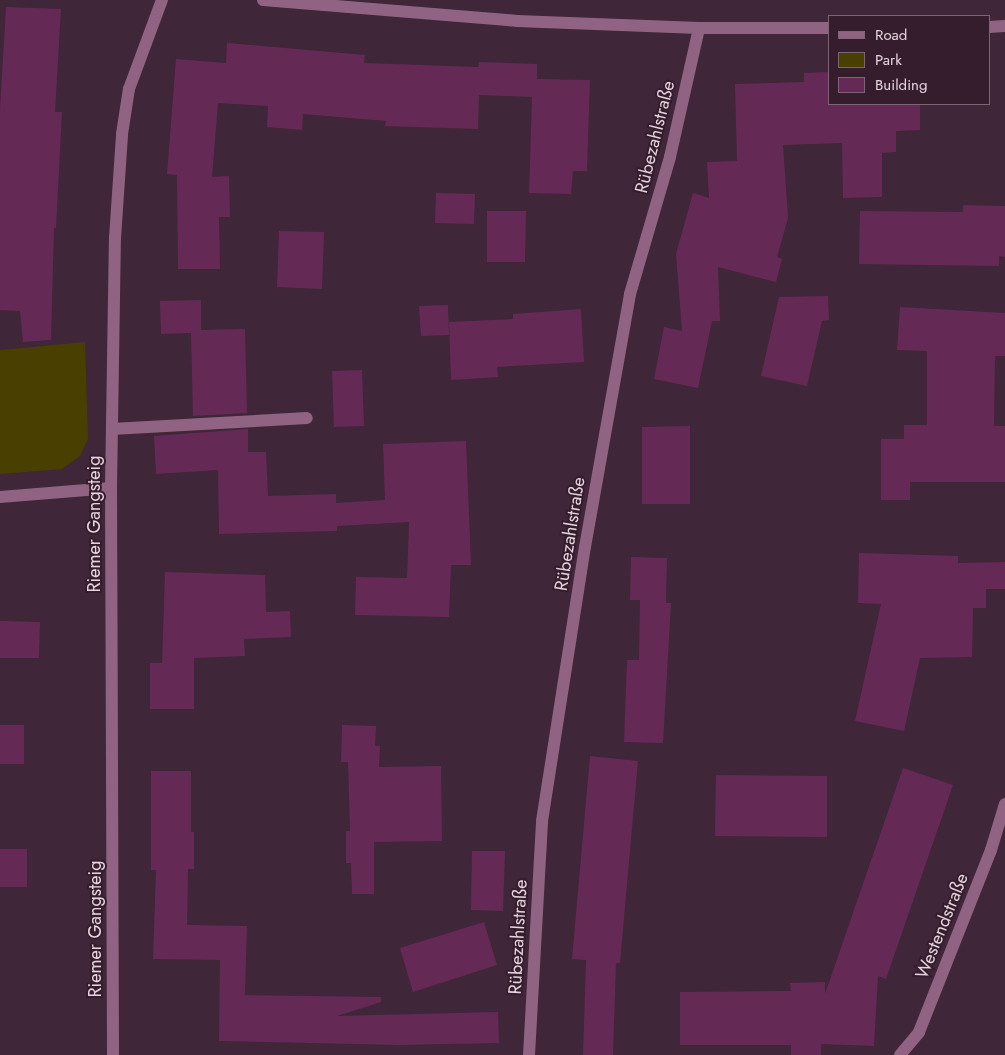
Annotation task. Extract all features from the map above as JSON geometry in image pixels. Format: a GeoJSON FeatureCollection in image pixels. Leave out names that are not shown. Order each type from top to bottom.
{"type":"FeatureCollection","features":[{"type":"Feature","properties":{"kind":"street","name":"Riemer Gangsteig"},"geometry":{"type":"LineString","coordinates":[[113,1055],[111,488],[115,238],[122,134],[129,88],[162,0]]}},
{"type":"Feature","properties":{"kind":"street"},"geometry":{"type":"LineString","coordinates":[[263,0],[463,18],[699,28],[828,28]]}},
{"type":"Feature","properties":{"kind":"street"},"geometry":{"type":"LineString","coordinates":[[990,27],[1005,26]]}},
{"type":"Feature","properties":{"kind":"street","name":"Rübezahlstraße"},"geometry":{"type":"LineString","coordinates":[[528,1055],[542,821],[587,538],[630,294],[670,157],[699,28]]}},
{"type":"Feature","properties":{"kind":"street"},"geometry":{"type":"LineString","coordinates":[[112,429],[307,418]]}},
{"type":"Feature","properties":{"kind":"street"},"geometry":{"type":"LineString","coordinates":[[0,497],[111,488]]}},
{"type":"Feature","properties":{"kind":"street","name":"Westendstraße"},"geometry":{"type":"LineString","coordinates":[[900,1055],[919,1032],[992,850],[1005,804]]}},
{"type":"Feature","properties":{"kind":"green space"},"geometry":{"type":"Polygon","coordinates":[[[85,342],[88,439],[80,456],[62,469],[0,474],[0,350],[85,342]]]}},
{"type":"Feature","properties":{"kind":"building"},"geometry":{"type":"Polygon","coordinates":[[[6,7],[61,9],[55,112],[62,112],[56,228],[54,228],[51,340],[23,342],[20,311],[0,310],[0,109],[6,7]]]}},
{"type":"Feature","properties":{"kind":"building"},"geometry":{"type":"Polygon","coordinates":[[[227,43],[365,55],[364,63],[478,67],[479,62],[537,64],[537,79],[590,80],[587,171],[573,171],[571,194],[529,193],[532,97],[479,95],[478,129],[385,126],[386,121],[303,114],[302,130],[267,127],[268,106],[218,103],[212,177],[229,176],[230,217],[219,217],[220,269],[178,269],[177,175],[167,174],[176,59],[226,63],[227,43]]]}},
{"type":"Feature","properties":{"kind":"building"},"geometry":{"type":"Polygon","coordinates":[[[828,72],[828,105],[920,105],[920,130],[896,131],[896,152],[882,153],[882,197],[843,198],[842,143],[783,145],[788,218],[777,257],[782,259],[776,282],[718,267],[720,321],[712,321],[698,388],[654,379],[664,327],[682,331],[676,254],[693,193],[709,198],[707,162],[737,161],[735,84],[804,82],[804,73],[828,72]]]}},
{"type":"Feature","properties":{"kind":"building"},"geometry":{"type":"Polygon","coordinates":[[[436,193],[475,194],[474,224],[435,223],[436,193]]]}},
{"type":"Feature","properties":{"kind":"building"},"geometry":{"type":"Polygon","coordinates":[[[963,205],[1005,206],[1005,257],[999,256],[999,266],[859,264],[860,211],[963,212],[963,205]]]}},
{"type":"Feature","properties":{"kind":"building"},"geometry":{"type":"Polygon","coordinates":[[[487,211],[526,211],[525,262],[487,262],[487,211]]]}},
{"type":"Feature","properties":{"kind":"building"},"geometry":{"type":"Polygon","coordinates":[[[279,231],[324,232],[322,289],[277,287],[279,231]]]}},
{"type":"Feature","properties":{"kind":"building"},"geometry":{"type":"Polygon","coordinates":[[[828,296],[829,320],[822,321],[807,386],[761,376],[779,297],[828,296]]]}},
{"type":"Feature","properties":{"kind":"building"},"geometry":{"type":"Polygon","coordinates":[[[201,300],[201,330],[245,329],[247,413],[193,416],[191,333],[161,334],[160,301],[201,300]]]}},
{"type":"Feature","properties":{"kind":"building"},"geometry":{"type":"Polygon","coordinates":[[[448,305],[449,335],[421,336],[419,306],[448,305]]]}},
{"type":"Feature","properties":{"kind":"building"},"geometry":{"type":"Polygon","coordinates":[[[900,307],[1005,313],[1005,356],[995,356],[994,426],[1005,426],[1005,482],[910,482],[910,500],[881,500],[881,439],[904,439],[904,425],[927,425],[927,351],[897,350],[900,307]]]}},
{"type":"Feature","properties":{"kind":"building"},"geometry":{"type":"Polygon","coordinates":[[[581,309],[584,362],[497,367],[498,377],[451,380],[449,322],[513,319],[513,314],[581,309]]]}},
{"type":"Feature","properties":{"kind":"building"},"geometry":{"type":"Polygon","coordinates":[[[362,370],[364,426],[334,427],[332,371],[362,370]]]}},
{"type":"Feature","properties":{"kind":"building"},"geometry":{"type":"Polygon","coordinates":[[[690,426],[690,504],[642,504],[642,427],[690,426]]]}},
{"type":"Feature","properties":{"kind":"building"},"geometry":{"type":"Polygon","coordinates":[[[248,429],[248,452],[266,452],[268,496],[336,494],[336,503],[385,500],[383,444],[466,441],[471,565],[451,565],[449,617],[355,615],[356,577],[407,578],[409,522],[337,526],[337,531],[219,534],[218,470],[156,474],[154,436],[248,429]]]}},
{"type":"Feature","properties":{"kind":"building"},"geometry":{"type":"Polygon","coordinates":[[[859,553],[958,556],[958,563],[1005,562],[1005,589],[986,589],[986,608],[973,608],[972,657],[920,658],[904,731],[855,721],[881,604],[858,603],[859,553]]]}},
{"type":"Feature","properties":{"kind":"building"},"geometry":{"type":"Polygon","coordinates":[[[631,557],[667,558],[666,603],[671,603],[663,743],[624,742],[627,660],[639,660],[640,600],[630,600],[631,557]]]}},
{"type":"Feature","properties":{"kind":"building"},"geometry":{"type":"Polygon","coordinates":[[[165,572],[265,575],[266,612],[290,611],[291,637],[244,639],[245,656],[194,658],[194,709],[150,709],[150,663],[162,663],[165,572]]]}},
{"type":"Feature","properties":{"kind":"building"},"geometry":{"type":"Polygon","coordinates":[[[0,621],[40,622],[39,658],[0,658],[0,621]]]}},
{"type":"Feature","properties":{"kind":"building"},"geometry":{"type":"Polygon","coordinates":[[[0,725],[24,725],[24,764],[0,764],[0,725]]]}},
{"type":"Feature","properties":{"kind":"building"},"geometry":{"type":"Polygon","coordinates":[[[342,725],[376,726],[375,746],[380,746],[379,767],[441,766],[442,841],[374,842],[374,894],[352,894],[351,863],[346,863],[346,831],[350,831],[348,762],[341,762],[342,725]]]}},
{"type":"Feature","properties":{"kind":"building"},"geometry":{"type":"Polygon","coordinates":[[[590,756],[638,761],[620,963],[616,963],[613,1055],[583,1055],[586,960],[572,959],[590,756]]]}},
{"type":"Feature","properties":{"kind":"building"},"geometry":{"type":"Polygon","coordinates":[[[903,768],[953,785],[886,979],[878,976],[874,1046],[821,1044],[821,1055],[791,1055],[791,1045],[680,1045],[680,992],[791,991],[790,983],[825,982],[825,994],[903,768]]]}},
{"type":"Feature","properties":{"kind":"building"},"geometry":{"type":"Polygon","coordinates":[[[151,771],[191,771],[191,832],[194,832],[194,869],[188,869],[187,925],[247,926],[245,995],[381,997],[381,1002],[337,1016],[498,1012],[499,1043],[398,1045],[219,1041],[220,960],[153,959],[156,870],[151,870],[151,771]]]}},
{"type":"Feature","properties":{"kind":"building"},"geometry":{"type":"Polygon","coordinates":[[[716,775],[827,776],[827,837],[715,836],[716,775]]]}},
{"type":"Feature","properties":{"kind":"building"},"geometry":{"type":"Polygon","coordinates":[[[0,849],[27,849],[27,887],[0,887],[0,849]]]}},
{"type":"Feature","properties":{"kind":"building"},"geometry":{"type":"Polygon","coordinates":[[[472,851],[505,851],[503,911],[471,910],[472,851]]]}},
{"type":"Feature","properties":{"kind":"building"},"geometry":{"type":"Polygon","coordinates":[[[484,922],[497,965],[413,992],[400,948],[484,922]]]}}]}
